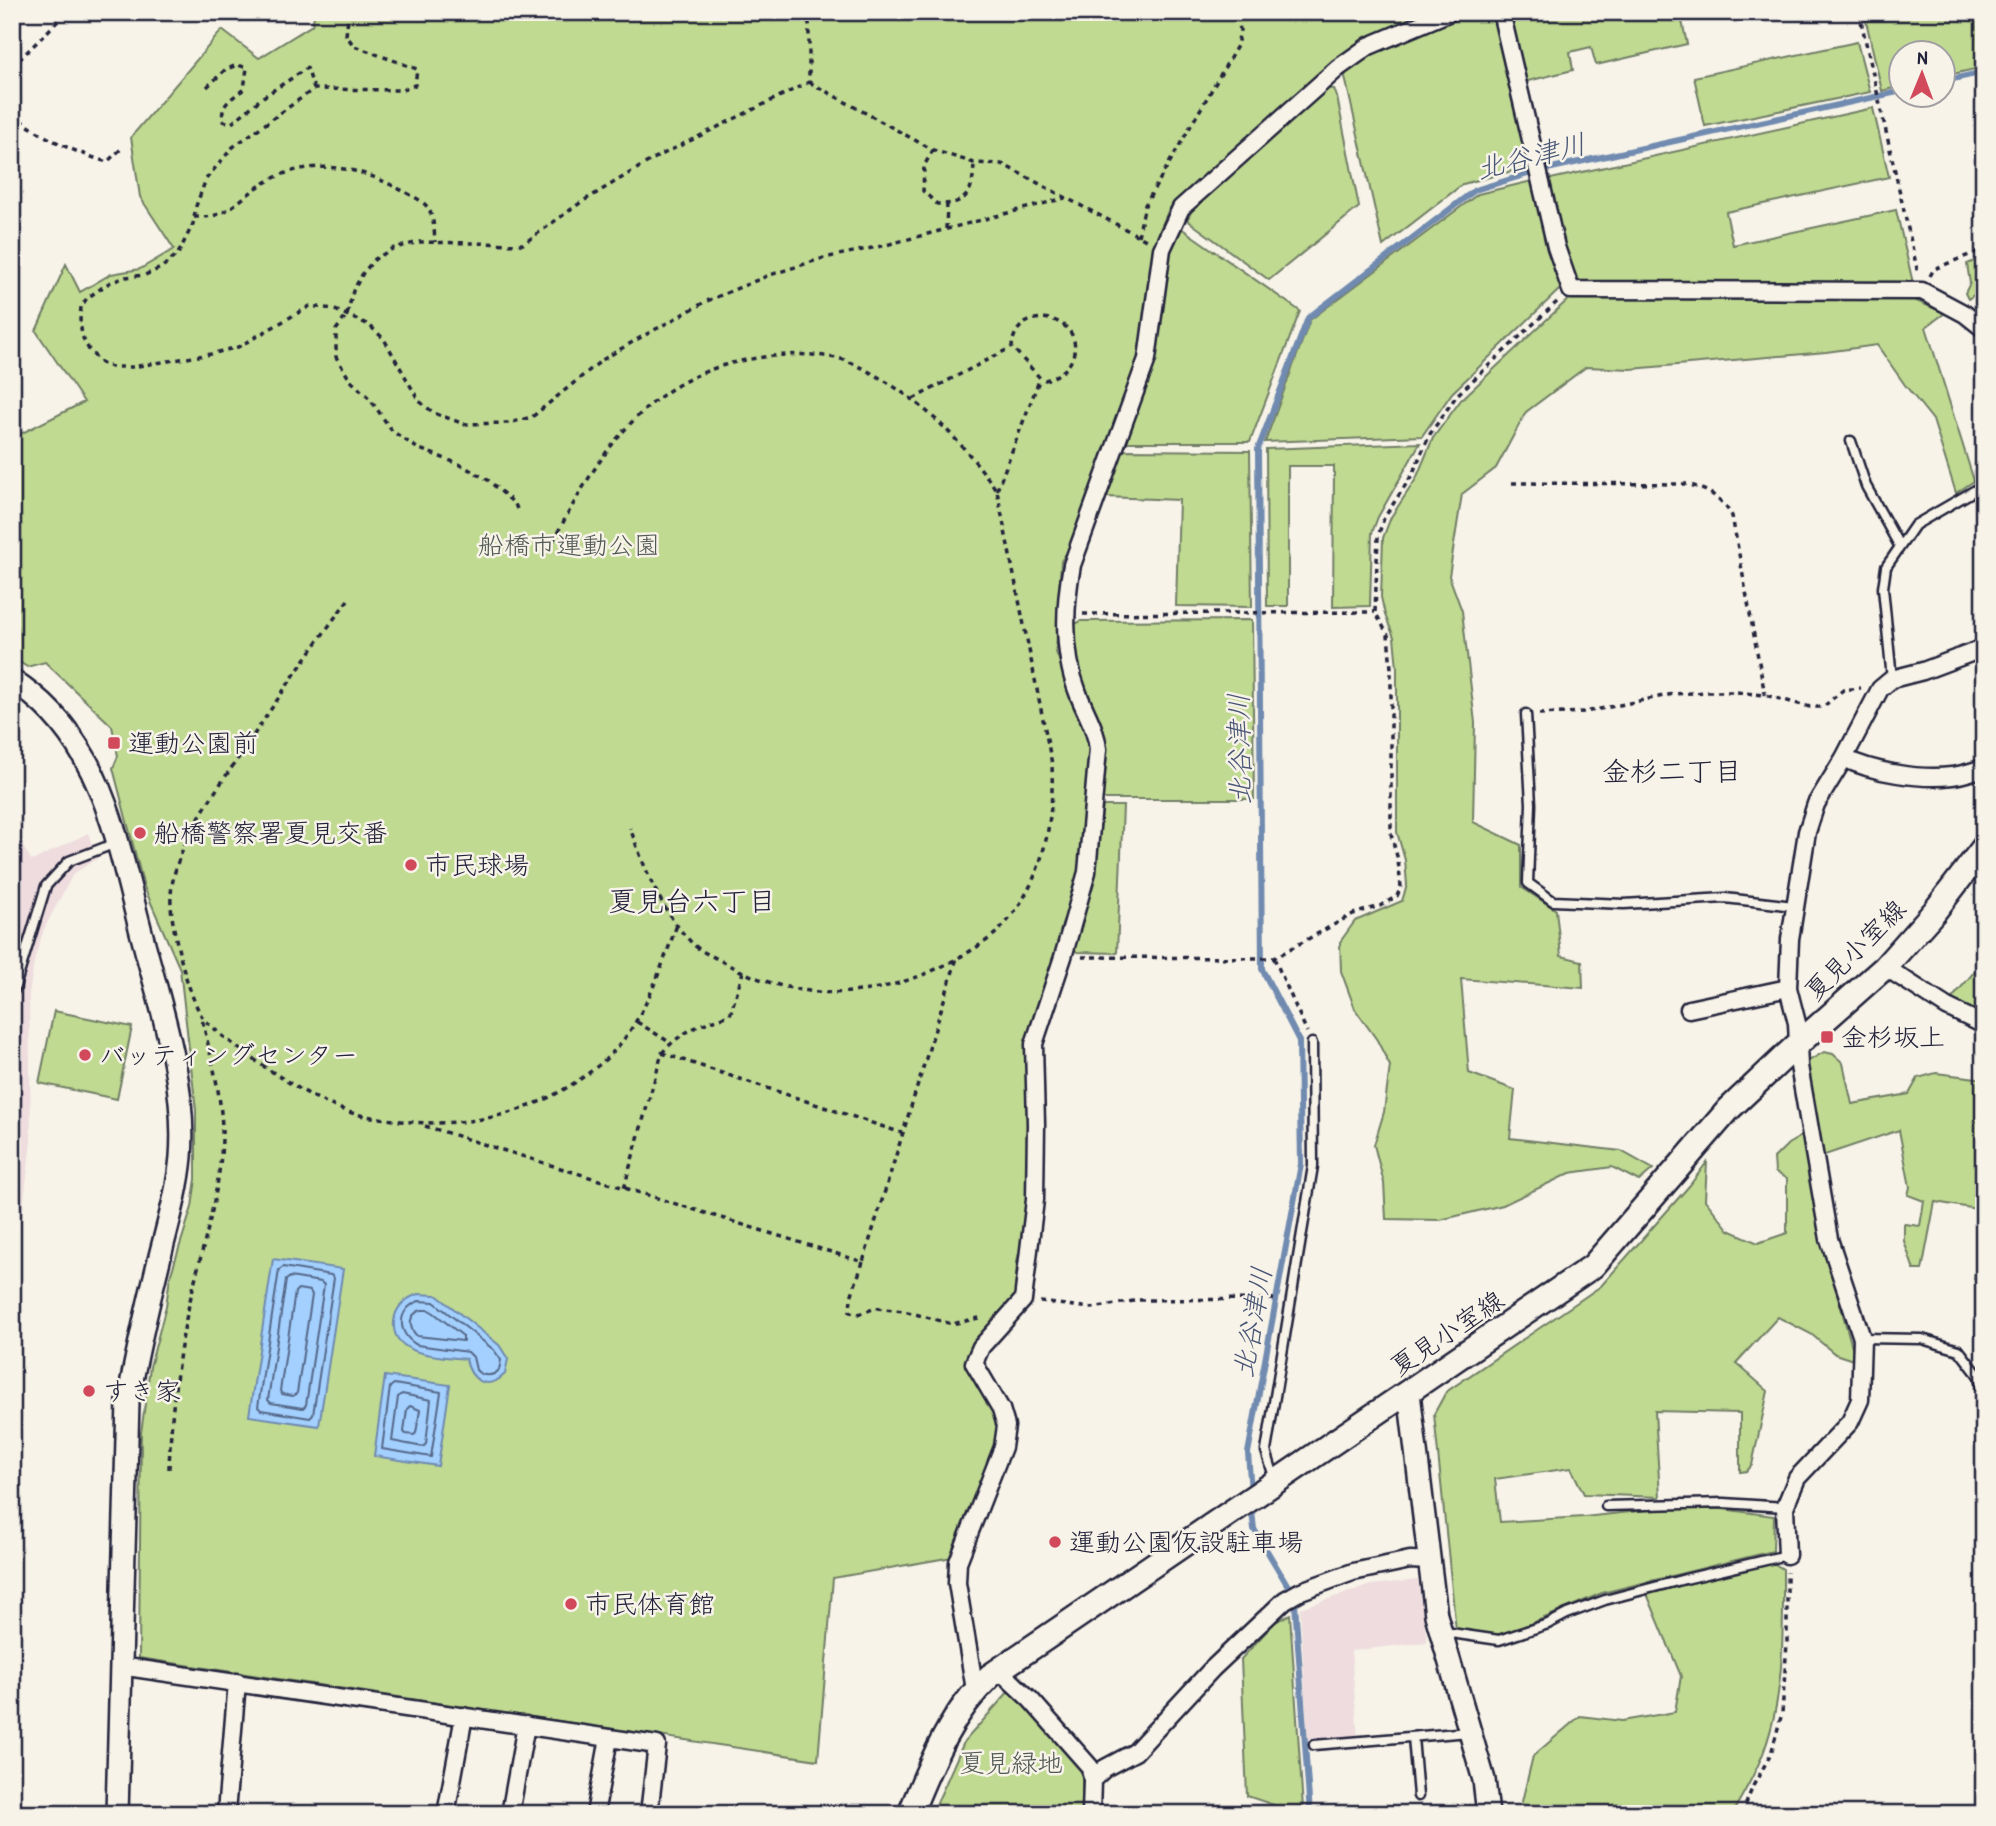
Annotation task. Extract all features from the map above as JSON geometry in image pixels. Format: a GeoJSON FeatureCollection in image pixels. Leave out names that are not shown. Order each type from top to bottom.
{"type":"FeatureCollection","features":[{"type":"Feature","properties":{"kind":"main road","name":"夏見小室線"},"geometry":{"type":"LineString","coordinates":[[910,1814],[945,1734],[975,1690],[999,1670],[1593,1266],[1729,1109],[1885,967],[1934,912],[1984,847]]}},
{"type":"Feature","properties":{"kind":"street"},"geometry":{"type":"LineString","coordinates":[[975,1690],[957,1583],[958,1562],[1003,1447],[1006,1426],[1001,1409],[974,1363],[981,1347],[1023,1300],[1035,1200],[1034,1044],[1087,872],[1098,749],[1096,734],[1078,693],[1067,657],[1067,592],[1072,565],[1147,359],[1162,249],[1181,208],[1338,68],[1369,46],[1450,12]]}},
{"type":"Feature","properties":{"kind":"street"},"geometry":{"type":"LineString","coordinates":[[1501,12],[1556,247],[1571,290],[1922,290],[1965,314],[1984,329]]}},
{"type":"Feature","properties":{"kind":"street"},"geometry":{"type":"LineString","coordinates":[[1787,1555],[1785,1507],[1797,1478],[1850,1422],[1860,1400],[1862,1338],[1829,1239],[1799,1066],[1797,1023],[1788,988],[1790,939],[1803,853],[1816,804],[1886,684],[1984,648]]}},
{"type":"Feature","properties":{"kind":"street"},"geometry":{"type":"LineString","coordinates":[[12,680],[62,723],[85,758],[105,803],[168,1036],[178,1081],[182,1122],[181,1158],[173,1204],[136,1354],[128,1401],[117,1814]]}},
{"type":"Feature","properties":{"kind":"street"},"geometry":{"type":"LineString","coordinates":[[1844,758],[1862,767],[1920,775],[1950,776],[1984,768]]}},
{"type":"Feature","properties":{"kind":"street"},"geometry":{"type":"LineString","coordinates":[[1885,967],[1947,1007],[1984,1025]]}},
{"type":"Feature","properties":{"kind":"street"},"geometry":{"type":"LineString","coordinates":[[1689,1009],[1788,988]]}},
{"type":"Feature","properties":{"kind":"street"},"geometry":{"type":"LineString","coordinates":[[1409,1393],[1436,1615],[1484,1780],[1488,1814]]}},
{"type":"Feature","properties":{"kind":"street"},"geometry":{"type":"LineString","coordinates":[[1092,1780],[1105,1768],[1135,1752],[1212,1669],[1284,1600],[1353,1572],[1410,1560],[1429,1561]]}},
{"type":"Feature","properties":{"kind":"street"},"geometry":{"type":"LineString","coordinates":[[120,1667],[657,1745],[649,1814]]}},
{"type":"Feature","properties":{"kind":"street"},"geometry":{"type":"LineString","coordinates":[[999,1670],[1031,1700],[1090,1767],[1091,1814]]}},
{"type":"Feature","properties":{"kind":"street"},"geometry":{"type":"LineString","coordinates":[[226,1813],[237,1682]]}},
{"type":"Feature","properties":{"kind":"street"},"geometry":{"type":"LineString","coordinates":[[446,1814],[464,1716]]}},
{"type":"Feature","properties":{"kind":"street"},"geometry":{"type":"LineString","coordinates":[[510,1814],[526,1725]]}},
{"type":"Feature","properties":{"kind":"street"},"geometry":{"type":"LineString","coordinates":[[595,1814],[608,1738]]}},
{"type":"Feature","properties":{"kind":"lane"},"geometry":{"type":"LineString","coordinates":[[1851,441],[1866,486],[1900,547]]}},
{"type":"Feature","properties":{"kind":"lane"},"geometry":{"type":"LineString","coordinates":[[1886,684],[1883,587],[1886,567],[1915,526],[1984,485]]}},
{"type":"Feature","properties":{"kind":"lane"},"geometry":{"type":"LineString","coordinates":[[1526,715],[1531,804],[1528,883],[1553,901],[1624,904],[1725,898],[1794,906]]}},
{"type":"Feature","properties":{"kind":"lane"},"geometry":{"type":"LineString","coordinates":[[14,990],[46,886],[69,861],[117,843]]}},
{"type":"Feature","properties":{"kind":"lane"},"geometry":{"type":"LineString","coordinates":[[1259,1494],[1313,1166],[1312,1044]]}},
{"type":"Feature","properties":{"kind":"lane"},"geometry":{"type":"LineString","coordinates":[[1862,1338],[1922,1339],[1959,1350],[1979,1376],[1984,1400]]}},
{"type":"Feature","properties":{"kind":"lane"},"geometry":{"type":"LineString","coordinates":[[1606,1506],[1724,1503],[1785,1507]]}},
{"type":"Feature","properties":{"kind":"lane"},"geometry":{"type":"LineString","coordinates":[[1441,1632],[1499,1640],[1605,1601],[1787,1555]]}},
{"type":"Feature","properties":{"kind":"lane"},"geometry":{"type":"LineString","coordinates":[[1314,1745],[1469,1732]]}},
{"type":"Feature","properties":{"kind":"lane"},"geometry":{"type":"LineString","coordinates":[[1413,1737],[1418,1796]]}},
{"type":"Feature","properties":{"kind":"path"},"geometry":{"type":"LineString","coordinates":[[12,66],[67,12]]}},
{"type":"Feature","properties":{"kind":"path"},"geometry":{"type":"LineString","coordinates":[[353,12],[348,18],[346,35],[354,46],[417,69],[415,85],[402,90],[314,89],[233,147],[206,179],[187,239],[178,254],[161,268],[145,275],[126,277],[109,283],[87,298],[81,307],[82,336],[89,350],[101,363],[111,367],[132,367],[238,347],[310,306],[333,309],[369,325],[384,339],[419,401],[434,413],[464,424],[509,423],[532,417],[602,360],[707,301],[767,276],[824,258],[1065,198]]}},
{"type":"Feature","properties":{"kind":"path"},"geometry":{"type":"LineString","coordinates":[[806,12],[809,21],[809,82]]}},
{"type":"Feature","properties":{"kind":"path"},"geometry":{"type":"LineString","coordinates":[[1138,236],[1144,205],[1237,46],[1240,30],[1237,12]]}},
{"type":"Feature","properties":{"kind":"path"},"geometry":{"type":"LineString","coordinates":[[1859,12],[1922,290]]}},
{"type":"Feature","properties":{"kind":"path"},"geometry":{"type":"LineString","coordinates":[[207,87],[226,69],[238,65],[247,68],[244,89],[225,103],[221,111],[223,121],[232,123],[263,97],[307,68],[314,89]]}},
{"type":"Feature","properties":{"kind":"path"},"geometry":{"type":"LineString","coordinates":[[809,82],[933,150],[974,163],[1002,164],[1162,249]]}},
{"type":"Feature","properties":{"kind":"path"},"geometry":{"type":"LineString","coordinates":[[517,509],[488,480],[459,464],[417,448],[392,431],[370,399],[350,380],[336,357],[336,330],[347,315],[353,291],[363,273],[375,259],[394,248],[419,242],[523,244],[580,204],[653,159],[809,82]]}},
{"type":"Feature","properties":{"kind":"path"},"geometry":{"type":"LineString","coordinates":[[12,114],[62,147],[85,155],[107,162],[121,149]]}},
{"type":"Feature","properties":{"kind":"path"},"geometry":{"type":"LineString","coordinates":[[933,150],[924,166],[923,191],[937,204],[954,205],[965,197],[973,185],[974,163]]}},
{"type":"Feature","properties":{"kind":"path"},"geometry":{"type":"LineString","coordinates":[[194,217],[217,215],[263,184],[288,173],[319,166],[346,168],[373,175],[429,206],[434,218],[435,242]]}},
{"type":"Feature","properties":{"kind":"path"},"geometry":{"type":"LineString","coordinates":[[946,229],[947,204]]}},
{"type":"Feature","properties":{"kind":"path"},"geometry":{"type":"LineString","coordinates":[[1922,290],[1934,270],[1984,249]]}},
{"type":"Feature","properties":{"kind":"path"},"geometry":{"type":"LineString","coordinates":[[1063,957],[1274,958],[1353,914],[1380,906],[1397,896],[1401,887],[1391,834],[1391,668],[1388,635],[1375,612],[1378,536],[1384,518],[1412,475],[1430,434],[1457,395],[1571,290]]}},
{"type":"Feature","properties":{"kind":"path"},"geometry":{"type":"LineString","coordinates":[[1032,319],[1060,322],[1075,342],[1071,363],[1065,371],[1045,380],[1040,378],[1012,347],[1013,336],[1021,326],[1032,319]]}},
{"type":"Feature","properties":{"kind":"path"},"geometry":{"type":"LineString","coordinates":[[913,399],[1012,347]]}},
{"type":"Feature","properties":{"kind":"path"},"geometry":{"type":"LineString","coordinates":[[553,541],[586,480],[607,450],[654,401],[677,384],[702,371],[762,357],[793,355],[842,359],[871,372],[913,399],[973,456],[997,491],[1052,764],[1053,797],[1049,832],[1038,869],[1004,925],[974,950],[919,977],[879,988],[840,995],[794,990],[770,984],[695,946],[664,908],[644,868],[630,828]]}},
{"type":"Feature","properties":{"kind":"path"},"geometry":{"type":"LineString","coordinates":[[997,491],[1040,378]]}},
{"type":"Feature","properties":{"kind":"path"},"geometry":{"type":"LineString","coordinates":[[1512,483],[1687,484],[1707,490],[1724,503],[1732,516],[1765,695]]}},
{"type":"Feature","properties":{"kind":"path"},"geometry":{"type":"LineString","coordinates":[[169,1469],[180,1348],[215,1188],[222,1139],[219,1091],[202,1017],[183,966],[172,919],[171,893],[180,858],[202,811],[296,671],[348,600]]}},
{"type":"Feature","properties":{"kind":"path"},"geometry":{"type":"LineString","coordinates":[[1067,615],[1375,612]]}},
{"type":"Feature","properties":{"kind":"path"},"geometry":{"type":"LineString","coordinates":[[1526,715],[1585,712],[1673,694],[1736,692],[1823,707],[1843,690],[1886,684]]}},
{"type":"Feature","properties":{"kind":"path"},"geometry":{"type":"LineString","coordinates":[[419,1124],[464,1123],[522,1110],[569,1087],[601,1064],[637,1022],[677,925]]}},
{"type":"Feature","properties":{"kind":"path"},"geometry":{"type":"LineString","coordinates":[[957,958],[851,1297],[850,1312],[859,1314],[876,1308],[904,1311],[952,1324],[989,1315]]}},
{"type":"Feature","properties":{"kind":"path"},"geometry":{"type":"LineString","coordinates":[[1274,958],[1312,1044]]}},
{"type":"Feature","properties":{"kind":"path"},"geometry":{"type":"LineString","coordinates":[[624,1188],[662,1054],[671,1043],[695,1026],[730,1015],[743,972]]}},
{"type":"Feature","properties":{"kind":"path"},"geometry":{"type":"LineString","coordinates":[[202,1017],[251,1058],[311,1097],[351,1113],[419,1124],[863,1262]]}},
{"type":"Feature","properties":{"kind":"path"},"geometry":{"type":"LineString","coordinates":[[637,1022],[671,1043]]}},
{"type":"Feature","properties":{"kind":"path"},"geometry":{"type":"LineString","coordinates":[[662,1054],[902,1133]]}},
{"type":"Feature","properties":{"kind":"path"},"geometry":{"type":"LineString","coordinates":[[1023,1300],[1092,1308],[1140,1300],[1269,1299]]}},
{"type":"Feature","properties":{"kind":"path"},"geometry":{"type":"LineString","coordinates":[[1742,1814],[1753,1786],[1772,1754],[1782,1713],[1787,1643],[1787,1555]]}},
{"type":"Feature","properties":{"kind":"shaded area"},"geometry":{"type":"Polygon","coordinates":[[[12,829],[32,861],[88,833],[97,859],[73,874],[44,929],[35,957],[29,994],[31,1141],[21,1226],[12,1256],[12,829]]]}},
{"type":"Feature","properties":{"kind":"shaded area"},"geometry":{"type":"Polygon","coordinates":[[[1418,1580],[1427,1642],[1351,1651],[1358,1739],[1308,1743],[1300,1608],[1371,1585],[1418,1580]]]}},
{"type":"Feature","properties":{"kind":"green space","name":"船橋市運動公園"},"geometry":{"type":"Polygon","coordinates":[[[315,12],[1426,12],[1378,35],[1332,64],[1169,209],[1159,232],[1141,358],[1075,541],[1061,561],[1056,652],[1091,742],[1083,847],[1069,913],[1028,1040],[1030,1121],[1027,1226],[1017,1261],[1015,1295],[1003,1316],[980,1338],[985,1392],[1002,1428],[952,1557],[833,1578],[818,1760],[139,1658],[141,1433],[150,1367],[166,1306],[170,1277],[192,1207],[196,1179],[196,1110],[180,969],[144,887],[113,768],[118,756],[112,726],[45,662],[27,667],[12,657],[12,438],[84,402],[36,331],[66,264],[80,292],[111,274],[140,269],[174,249],[140,197],[131,137],[222,30],[259,58],[312,25],[315,12]]]}},
{"type":"Feature","properties":{"kind":"green space"},"geometry":{"type":"Polygon","coordinates":[[[1467,12],[1496,12],[1531,166],[1463,184],[1383,246],[1345,77],[1347,69],[1393,40],[1467,12]]]}},
{"type":"Feature","properties":{"kind":"green space"},"geometry":{"type":"Polygon","coordinates":[[[1510,12],[1680,12],[1687,44],[1596,65],[1591,47],[1570,52],[1573,70],[1524,82],[1510,12]]]}},
{"type":"Feature","properties":{"kind":"green space"},"geometry":{"type":"Polygon","coordinates":[[[1864,12],[1984,12],[1984,67],[1958,73],[1958,38],[1888,38],[1888,89],[1882,91],[1864,12]]]}},
{"type":"Feature","properties":{"kind":"green space"},"geometry":{"type":"Polygon","coordinates":[[[1857,42],[1870,92],[1705,126],[1694,77],[1857,42]]]}},
{"type":"Feature","properties":{"kind":"green space"},"geometry":{"type":"Polygon","coordinates":[[[1327,88],[1334,89],[1337,97],[1359,207],[1269,280],[1187,220],[1193,208],[1327,88]]]}},
{"type":"Feature","properties":{"kind":"green space"},"geometry":{"type":"Polygon","coordinates":[[[1873,108],[1889,177],[1726,212],[1733,245],[1896,210],[1913,283],[1579,284],[1573,280],[1546,180],[1873,108]]]}},
{"type":"Feature","properties":{"kind":"green space"},"geometry":{"type":"Polygon","coordinates":[[[1536,182],[1561,281],[1560,289],[1452,393],[1422,436],[1265,442],[1310,320],[1478,194],[1536,182]]]}},
{"type":"Feature","properties":{"kind":"green space"},"geometry":{"type":"Polygon","coordinates":[[[1181,228],[1300,311],[1250,442],[1124,442],[1152,363],[1173,237],[1181,228]]]}},
{"type":"Feature","properties":{"kind":"green space"},"geometry":{"type":"Polygon","coordinates":[[[1984,257],[1984,288],[1968,299],[1965,293],[1970,283],[1967,264],[1984,257]]]}},
{"type":"Feature","properties":{"kind":"green space"},"geometry":{"type":"Polygon","coordinates":[[[1574,294],[1914,300],[1945,313],[1926,327],[1974,481],[1956,493],[1933,420],[1877,345],[1631,369],[1586,367],[1526,412],[1496,468],[1462,494],[1449,576],[1462,611],[1475,723],[1473,822],[1521,845],[1521,887],[1556,910],[1561,956],[1582,961],[1583,988],[1461,979],[1469,1073],[1515,1090],[1510,1138],[1621,1151],[1653,1169],[1639,1181],[1612,1167],[1570,1173],[1503,1205],[1440,1220],[1386,1219],[1384,1183],[1374,1145],[1384,1112],[1390,1066],[1377,1040],[1355,1009],[1341,971],[1340,942],[1355,921],[1402,901],[1407,885],[1405,860],[1397,832],[1397,668],[1394,637],[1381,597],[1383,538],[1391,517],[1416,479],[1433,438],[1461,400],[1574,294]]]}},
{"type":"Feature","properties":{"kind":"green space"},"geometry":{"type":"Polygon","coordinates":[[[1420,443],[1378,517],[1372,533],[1370,606],[1333,607],[1334,466],[1288,466],[1288,606],[1267,606],[1266,449],[1420,443]]]}},
{"type":"Feature","properties":{"kind":"green space"},"geometry":{"type":"Polygon","coordinates":[[[1122,450],[1250,451],[1252,607],[1176,606],[1179,500],[1106,497],[1122,450]]]}},
{"type":"Feature","properties":{"kind":"green space"},"geometry":{"type":"Polygon","coordinates":[[[1252,620],[1254,799],[1102,799],[1102,735],[1072,654],[1073,625],[1081,621],[1252,620]]]}},
{"type":"Feature","properties":{"kind":"green space"},"geometry":{"type":"Polygon","coordinates":[[[1103,806],[1123,806],[1117,953],[1077,952],[1072,948],[1093,876],[1103,806]]]}},
{"type":"Feature","properties":{"kind":"green space"},"geometry":{"type":"Polygon","coordinates":[[[1984,960],[1984,1019],[1949,1002],[1984,960]]]}},
{"type":"Feature","properties":{"kind":"green space","name":"バッティングセンター"},"geometry":{"type":"Polygon","coordinates":[[[54,1011],[132,1027],[117,1099],[39,1083],[54,1011]]]}},
{"type":"Feature","properties":{"kind":"green space"},"geometry":{"type":"Polygon","coordinates":[[[1824,1052],[1833,1054],[1843,1063],[1852,1104],[1909,1094],[1918,1078],[1936,1073],[1984,1079],[1984,1287],[1974,1279],[1983,1210],[1935,1202],[1922,1270],[1914,1270],[1904,1241],[1904,1224],[1920,1226],[1924,1201],[1908,1195],[1910,1187],[1899,1130],[1822,1156],[1807,1062],[1824,1052]]]}},
{"type":"Feature","properties":{"kind":"green space"},"geometry":{"type":"Polygon","coordinates":[[[1805,1134],[1822,1240],[1856,1361],[1835,1354],[1811,1334],[1778,1317],[1736,1363],[1768,1391],[1752,1465],[1747,1471],[1740,1472],[1740,1413],[1655,1411],[1660,1497],[1584,1494],[1571,1468],[1495,1479],[1500,1522],[1658,1509],[1722,1509],[1774,1516],[1773,1551],[1602,1593],[1500,1637],[1456,1630],[1434,1414],[1446,1392],[1601,1286],[1707,1162],[1705,1200],[1729,1230],[1758,1243],[1787,1233],[1787,1179],[1775,1172],[1774,1158],[1788,1144],[1805,1134]]]}},
{"type":"Feature","properties":{"kind":"green space"},"geometry":{"type":"Polygon","coordinates":[[[1773,1563],[1783,1569],[1781,1662],[1776,1707],[1761,1759],[1732,1814],[1519,1814],[1533,1756],[1580,1716],[1622,1721],[1675,1712],[1681,1676],[1647,1594],[1773,1563]]]}},
{"type":"Feature","properties":{"kind":"green space"},"geometry":{"type":"Polygon","coordinates":[[[1290,1614],[1303,1808],[1301,1814],[1247,1796],[1241,1659],[1275,1622],[1290,1614]]]}},
{"type":"Feature","properties":{"kind":"green space","name":"夏見緑地"},"geometry":{"type":"Polygon","coordinates":[[[1009,1691],[1028,1702],[1082,1770],[1082,1814],[932,1814],[964,1742],[1009,1691]]]}},
{"type":"Feature","properties":{"kind":"water"},"geometry":{"type":"Polygon","coordinates":[[[273,1259],[343,1269],[319,1426],[249,1416],[273,1259]]]}},
{"type":"Feature","properties":{"kind":"water"},"geometry":{"type":"Polygon","coordinates":[[[418,1294],[436,1295],[499,1345],[508,1359],[505,1374],[486,1383],[475,1378],[466,1359],[417,1352],[398,1340],[394,1329],[396,1312],[404,1302],[418,1294]]]}},
{"type":"Feature","properties":{"kind":"water"},"geometry":{"type":"Polygon","coordinates":[[[385,1376],[450,1385],[438,1466],[374,1456],[385,1376]]]}},
{"type":"Feature","properties":{"kind":"waterway","name":"北谷津川"},"geometry":{"type":"LineString","coordinates":[[1958,78],[1984,72]]}},
{"type":"Feature","properties":{"kind":"waterway","name":"北谷津川"},"geometry":{"type":"LineString","coordinates":[[1251,1492],[1248,1453],[1301,1164],[1299,1041],[1262,969],[1258,449],[1308,318],[1475,190],[1538,171],[1888,94]]}},
{"type":"Feature","properties":{"kind":"waterway","name":"北谷津川"},"geometry":{"type":"LineString","coordinates":[[1251,1503],[1254,1529],[1288,1586],[1295,1603],[1310,1814]]}},
{"type":"Feature","properties":{"kind":"place","name":"運動公園前"},"geometry":{"type":"Point","coordinates":[114,743]}},
{"type":"Feature","properties":{"kind":"place","name":"船橋警察署夏見交番"},"geometry":{"type":"Point","coordinates":[140,833]}},
{"type":"Feature","properties":{"kind":"place","name":"市民球場"},"geometry":{"type":"Point","coordinates":[411,865]}},
{"type":"Feature","properties":{"kind":"place","name":"金杉坂上"},"geometry":{"type":"Point","coordinates":[1827,1037]}},
{"type":"Feature","properties":{"kind":"place","name":"バッティングセンター"},"geometry":{"type":"Point","coordinates":[85,1055]}},
{"type":"Feature","properties":{"kind":"place","name":"すき家"},"geometry":{"type":"Point","coordinates":[89,1391]}},
{"type":"Feature","properties":{"kind":"place","name":"運動公園仮設駐車場"},"geometry":{"type":"Point","coordinates":[1055,1542]}},
{"type":"Feature","properties":{"kind":"place","name":"市民体育館"},"geometry":{"type":"Point","coordinates":[571,1604]}},
{"type":"Feature","properties":{"kind":"district","name":"金杉二丁目"},"geometry":{"type":"Point","coordinates":[1672,771]}},
{"type":"Feature","properties":{"kind":"district","name":"夏見台六丁目"},"geometry":{"type":"Point","coordinates":[692,901]}}]}
